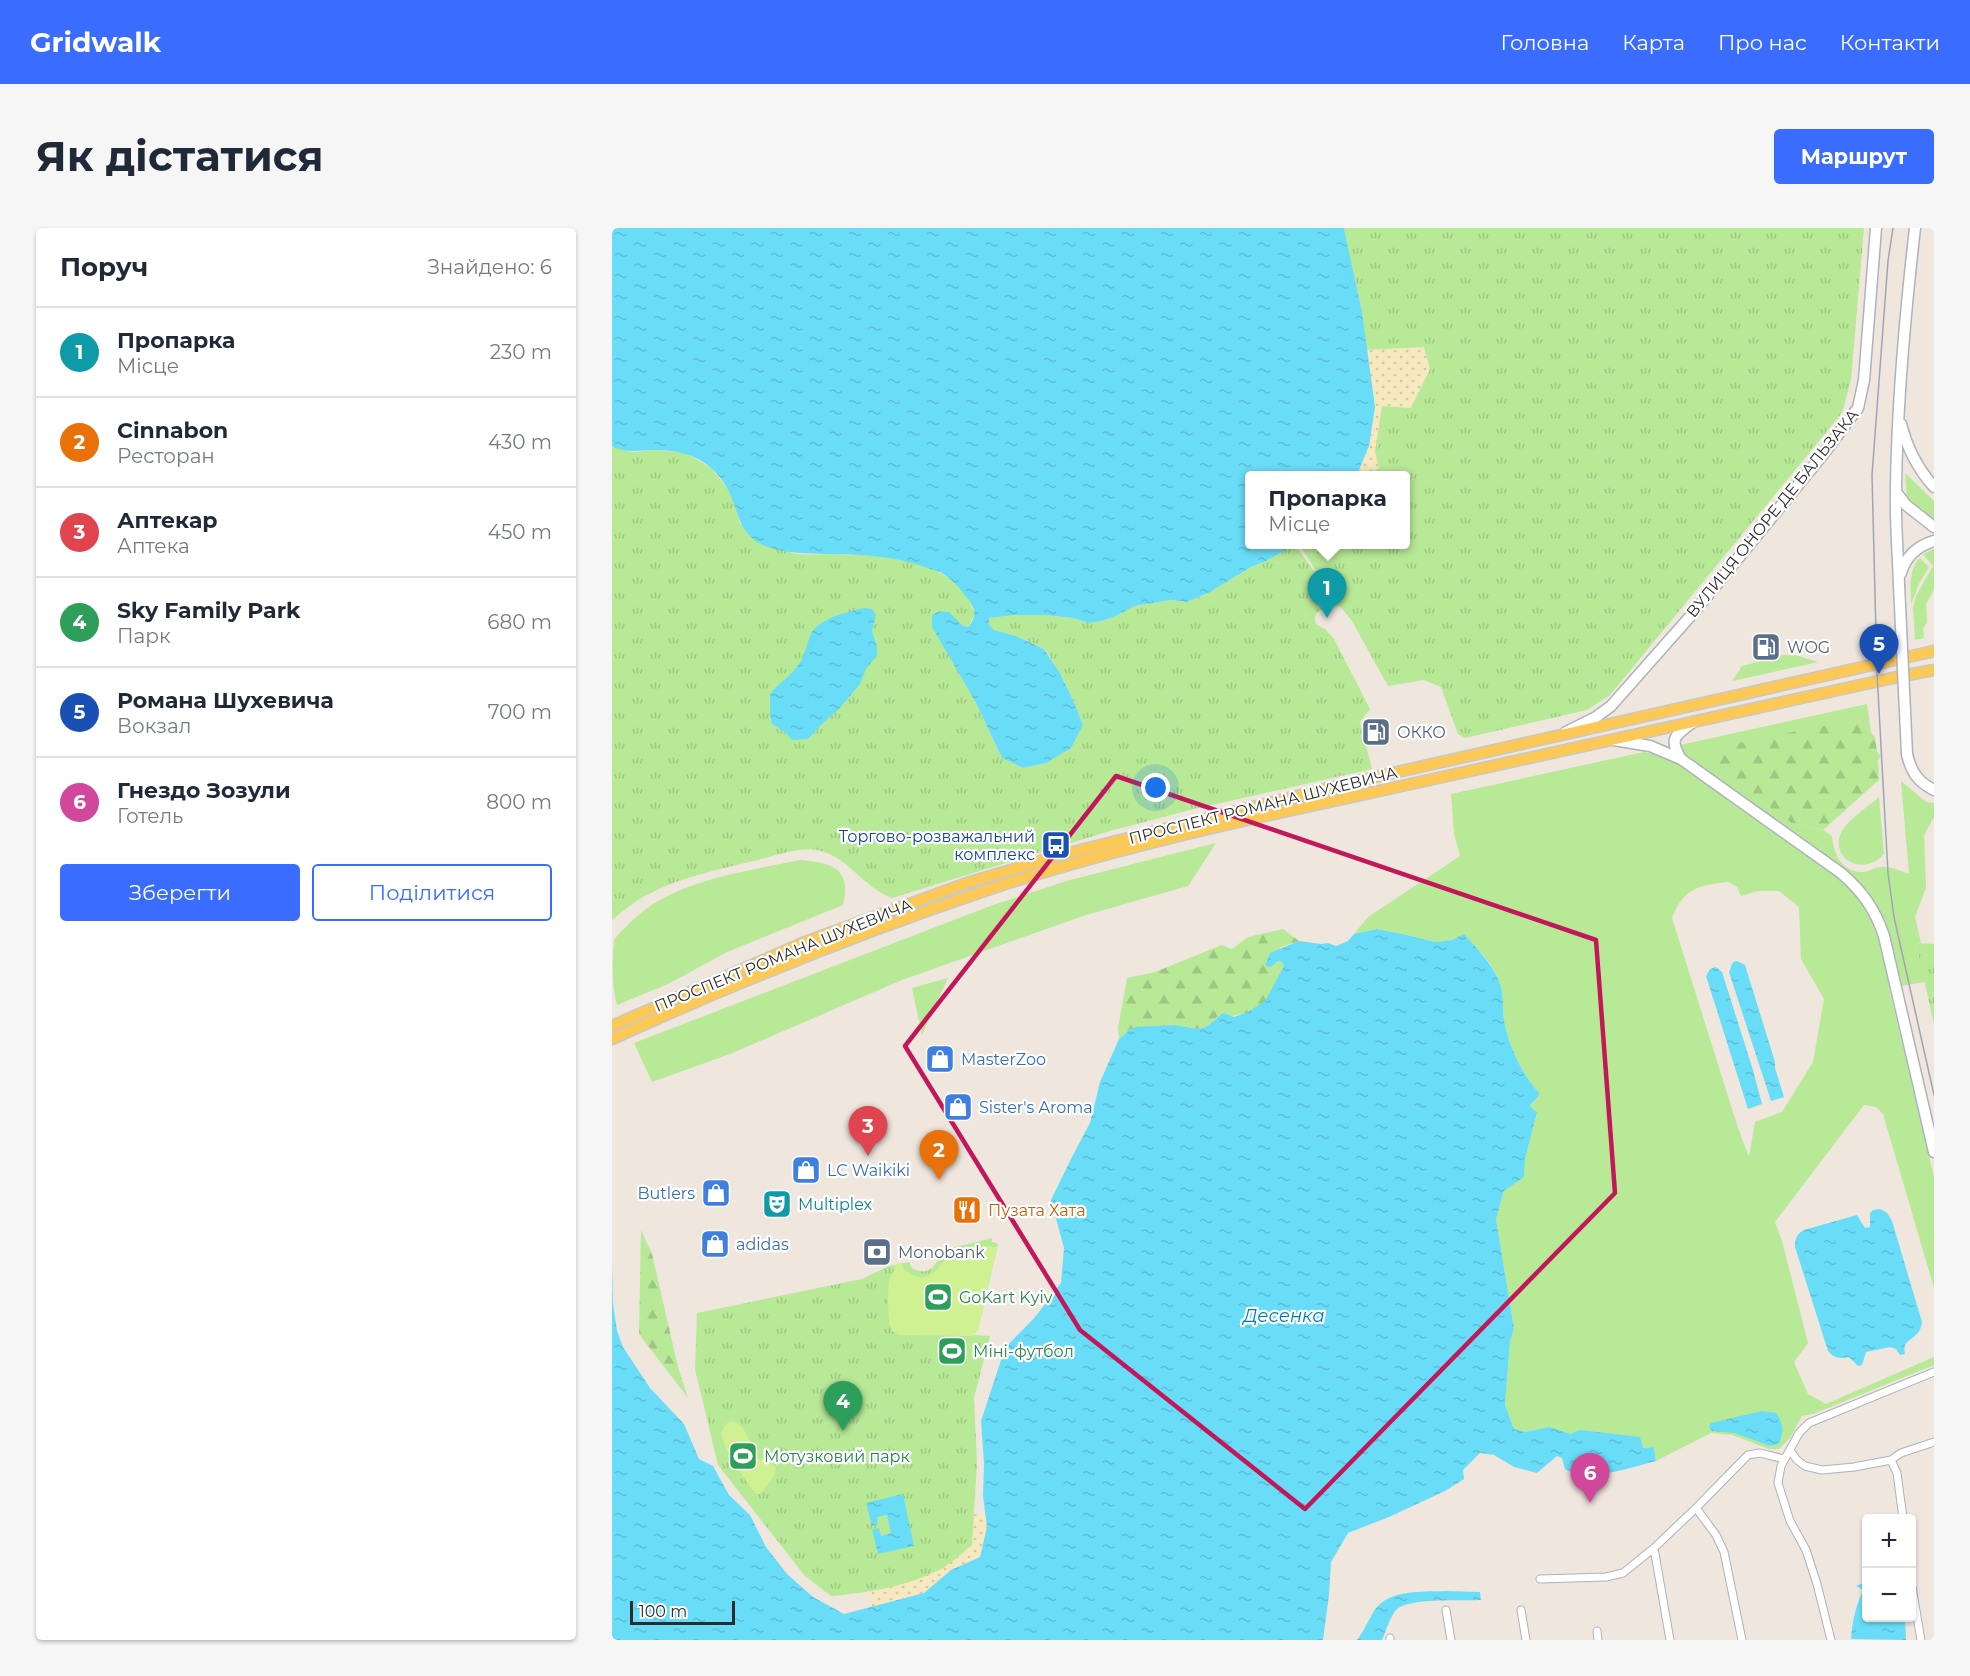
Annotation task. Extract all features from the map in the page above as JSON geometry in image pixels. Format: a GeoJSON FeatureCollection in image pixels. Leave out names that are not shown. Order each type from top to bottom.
{"type":"FeatureCollection","features":[{"type":"Feature","properties":{"kind":"main road","name":"ВУЛИЦЯ ОНОРЕ ДЕ БАЛЬЗАКА"},"geometry":{"type":"LineString","coordinates":[[1554,737],[1596,717],[1611,706],[1695,610],[1821,458],[1858,408],[1864,380],[1876,228]]}},
{"type":"Feature","properties":{"kind":"main road"},"geometry":{"type":"LineString","coordinates":[[1915,228],[1908,284],[1898,412],[1896,492],[1899,585],[1907,754],[1914,775],[1934,790]]}},
{"type":"Feature","properties":{"kind":"main road"},"geometry":{"type":"LineString","coordinates":[[1898,412],[1911,454],[1934,487]]}},
{"type":"Feature","properties":{"kind":"main road"},"geometry":{"type":"LineString","coordinates":[[1896,492],[1906,505],[1934,527]]}},
{"type":"Feature","properties":{"kind":"main road"},"geometry":{"type":"LineString","coordinates":[[1899,585],[1904,562],[1925,544],[1934,541]]}},
{"type":"Feature","properties":{"kind":"main road","name":"ПРОСПЕКТ РОМАНА ШУХЕВИЧА"},"geometry":{"type":"LineString","coordinates":[[612,1026],[806,942],[988,876],[1238,810],[1934,651]]}},
{"type":"Feature","properties":{"kind":"main road","name":"ПРОСПЕКТ РОМАНА ШУХЕВИЧА"},"geometry":{"type":"LineString","coordinates":[[612,1040],[782,966],[944,905],[1111,854],[1235,822],[1934,670]]}},
{"type":"Feature","properties":{"kind":"main road"},"geometry":{"type":"LineString","coordinates":[[1681,759],[1675,750],[1674,740],[1677,734],[1693,722]]}},
{"type":"Feature","properties":{"kind":"main road"},"geometry":{"type":"LineString","coordinates":[[1610,740],[1651,746],[1681,759],[1841,873],[1868,901],[1884,936],[1934,1152]]}},
{"type":"Feature","properties":{"kind":"street"},"geometry":{"type":"LineString","coordinates":[[1831,1640],[1806,1550],[1790,1521],[1780,1493],[1778,1472],[1799,1433],[1809,1423],[1934,1372]]}},
{"type":"Feature","properties":{"kind":"street"},"geometry":{"type":"LineString","coordinates":[[1790,1450],[1805,1467],[1822,1470],[1891,1460],[1900,1453],[1934,1442]]}},
{"type":"Feature","properties":{"kind":"street"},"geometry":{"type":"LineString","coordinates":[[1540,1579],[1615,1576],[1623,1573],[1654,1548],[1748,1455],[1760,1453],[1784,1459]]}},
{"type":"Feature","properties":{"kind":"street"},"geometry":{"type":"LineString","coordinates":[[1891,1460],[1897,1473],[1902,1514]]}},
{"type":"Feature","properties":{"kind":"street"},"geometry":{"type":"LineString","coordinates":[[1696,1508],[1716,1535],[1724,1552],[1743,1640]]}},
{"type":"Feature","properties":{"kind":"street"},"geometry":{"type":"LineString","coordinates":[[1654,1548],[1670,1640]]}},
{"type":"Feature","properties":{"kind":"street"},"geometry":{"type":"LineString","coordinates":[[1446,1610],[1451,1640]]}},
{"type":"Feature","properties":{"kind":"street"},"geometry":{"type":"LineString","coordinates":[[1521,1610],[1526,1640]]}},
{"type":"Feature","properties":{"kind":"street"},"geometry":{"type":"LineString","coordinates":[[1916,1614],[1921,1640]]}},
{"type":"Feature","properties":{"kind":"street"},"geometry":{"type":"LineString","coordinates":[[1597,1631],[1598,1640]]}},
{"type":"Feature","properties":{"kind":"highlighted area"},"geometry":{"type":"Polygon","coordinates":[[[1116,776],[1596,940],[1615,1193],[1305,1509],[1080,1330],[905,1046],[1116,776]]]}},
{"type":"Feature","properties":{"kind":"green space"},"geometry":{"type":"Polygon","coordinates":[[[1344,228],[1864,228],[1851,380],[1842,413],[1610,695],[1587,710],[1465,738],[1458,734],[1441,687],[1424,680],[1388,686],[1352,621],[1340,606],[1326,608],[1316,615],[1316,624],[1325,629],[1334,639],[1370,709],[1360,722],[1372,769],[1194,809],[1110,831],[892,898],[873,887],[849,866],[831,855],[821,851],[797,850],[675,882],[639,899],[612,920],[612,446],[632,452],[657,450],[686,453],[711,468],[730,491],[740,523],[792,553],[895,559],[916,563],[953,581],[966,595],[975,614],[968,627],[957,621],[975,701],[1002,758],[1023,768],[1046,763],[1083,725],[1060,673],[1045,649],[1016,636],[994,630],[989,625],[989,618],[1044,615],[1074,618],[1088,623],[1116,616],[1133,606],[1171,600],[1187,602],[1210,592],[1251,567],[1288,549],[1298,549],[1326,587],[1302,549],[1410,549],[1410,471],[1374,471],[1379,468],[1375,452],[1382,406],[1411,408],[1430,369],[1424,347],[1366,350],[1362,312],[1344,228]]]}},
{"type":"Feature","properties":{"kind":"green space"},"geometry":{"type":"Polygon","coordinates":[[[1905,473],[1934,501],[1934,521],[1907,498],[1905,473]]]}},
{"type":"Feature","properties":{"kind":"green space"},"geometry":{"type":"Polygon","coordinates":[[[1934,549],[1934,590],[1926,604],[1927,622],[1923,629],[1924,638],[1915,640],[1913,608],[1916,596],[1933,566],[1923,554],[1934,549]]]}},
{"type":"Feature","properties":{"kind":"green space"},"geometry":{"type":"Polygon","coordinates":[[[1920,558],[1929,567],[1911,604],[1912,574],[1920,558]]]}},
{"type":"Feature","properties":{"kind":"green space"},"geometry":{"type":"Polygon","coordinates":[[[1784,655],[1795,655],[1818,662],[1732,681],[1742,666],[1784,655]]]}},
{"type":"Feature","properties":{"kind":"green space"},"geometry":{"type":"Polygon","coordinates":[[[1867,704],[1871,733],[1858,719],[1792,823],[1823,830],[1832,836],[1834,849],[1840,861],[1856,871],[1865,872],[1884,867],[1909,874],[1901,781],[1926,802],[1934,803],[1934,817],[1924,835],[1926,888],[1915,917],[1921,943],[1916,943],[1925,982],[1889,988],[1934,1177],[1934,1288],[1883,1114],[1876,1107],[1864,1105],[1775,1222],[1808,1343],[1794,1362],[1808,1394],[1826,1404],[1934,1357],[1934,1365],[1813,1414],[1802,1416],[1790,1438],[1779,1449],[1769,1449],[1733,1435],[1711,1433],[1656,1461],[1654,1447],[1642,1448],[1571,1434],[1549,1427],[1524,1432],[1514,1429],[1505,1405],[1510,1342],[1514,1328],[1496,1219],[1504,1191],[1524,1176],[1525,1159],[1537,1114],[1530,1107],[1540,1094],[1522,1069],[1509,1039],[1504,1020],[1499,979],[1486,959],[1464,935],[1452,940],[1435,942],[1377,929],[1354,934],[1368,917],[1460,856],[1454,834],[1451,794],[1644,752],[1678,763],[1787,838],[1802,838],[1682,753],[1680,745],[1867,704]],[[1729,882],[1693,890],[1682,900],[1672,918],[1749,1157],[1755,1122],[1782,1112],[1813,1062],[1824,999],[1801,959],[1799,907],[1779,891],[1758,891],[1741,896],[1737,887],[1729,882]]]}},
{"type":"Feature","properties":{"kind":"green space"},"geometry":{"type":"Polygon","coordinates":[[[1858,719],[1875,737],[1877,752],[1881,756],[1878,760],[1879,780],[1823,830],[1792,823],[1714,767],[1714,748],[1858,719]]]}},
{"type":"Feature","properties":{"kind":"green space"},"geometry":{"type":"Polygon","coordinates":[[[1879,797],[1884,854],[1866,864],[1850,862],[1840,850],[1841,833],[1853,819],[1879,797]]]}},
{"type":"Feature","properties":{"kind":"green space"},"geometry":{"type":"Polygon","coordinates":[[[1216,843],[1188,886],[1086,915],[902,980],[730,1054],[652,1082],[634,1043],[993,905],[1070,880],[1216,843]]]}},
{"type":"Feature","properties":{"kind":"green space"},"geometry":{"type":"Polygon","coordinates":[[[800,860],[821,863],[837,869],[844,882],[843,905],[727,952],[668,984],[617,1005],[613,973],[614,941],[643,911],[662,899],[707,881],[800,860]]]}},
{"type":"Feature","properties":{"kind":"green space"},"geometry":{"type":"Polygon","coordinates":[[[1283,929],[1299,941],[1281,947],[1271,967],[1278,961],[1284,966],[1269,996],[1256,1009],[1236,1015],[1217,1017],[1206,1027],[1197,1029],[1176,1025],[1128,1030],[1119,1039],[1118,1028],[1127,978],[1155,972],[1222,945],[1232,949],[1248,937],[1283,929]]]}},
{"type":"Feature","properties":{"kind":"green space"},"geometry":{"type":"Polygon","coordinates":[[[1916,943],[1934,944],[1934,1024],[1916,943]]]}},
{"type":"Feature","properties":{"kind":"green space"},"geometry":{"type":"Polygon","coordinates":[[[948,978],[922,1035],[912,988],[948,978]]]}},
{"type":"Feature","properties":{"kind":"green space"},"geometry":{"type":"Polygon","coordinates":[[[641,1230],[652,1254],[678,1367],[688,1398],[639,1334],[641,1230]]]}},
{"type":"Feature","properties":{"kind":"green space"},"geometry":{"type":"Polygon","coordinates":[[[992,1238],[992,1242],[998,1244],[978,1330],[973,1335],[990,1336],[974,1398],[977,1463],[972,1545],[943,1568],[916,1580],[874,1591],[831,1596],[805,1576],[718,1465],[695,1369],[697,1313],[862,1279],[889,1266],[909,1262],[912,1268],[925,1271],[930,1269],[948,1249],[992,1238]]]}},
{"type":"Feature","properties":{"kind":"green space","name":"GoKart Kyiv"},"geometry":{"type":"Polygon","coordinates":[[[979,1246],[997,1247],[978,1330],[973,1336],[900,1335],[893,1332],[888,1297],[890,1278],[895,1265],[902,1263],[905,1270],[911,1274],[925,1277],[955,1252],[979,1246]]]}},
{"type":"Feature","properties":{"kind":"green space","name":"Мотузковий парк"},"geometry":{"type":"Polygon","coordinates":[[[730,1421],[744,1430],[758,1459],[768,1461],[776,1469],[774,1476],[760,1494],[756,1494],[747,1482],[725,1446],[722,1432],[730,1421]]]}},
{"type":"Feature","properties":{"kind":"sand"},"geometry":{"type":"Polygon","coordinates":[[[1424,347],[1430,369],[1411,408],[1382,406],[1375,452],[1379,468],[1374,471],[1359,471],[1369,446],[1375,407],[1366,350],[1424,347]]]}},
{"type":"Feature","properties":{"kind":"sand"},"geometry":{"type":"Polygon","coordinates":[[[971,1514],[984,1514],[987,1527],[980,1557],[951,1570],[924,1593],[872,1607],[869,1593],[936,1567],[971,1514]]]}},
{"type":"Feature","properties":{"kind":"water"},"geometry":{"type":"Polygon","coordinates":[[[612,228],[1344,228],[1362,312],[1375,407],[1369,446],[1359,471],[1245,471],[1245,549],[1288,549],[1251,567],[1210,592],[1187,602],[1171,600],[1134,606],[1116,616],[1088,623],[1074,618],[1044,615],[989,618],[989,625],[994,630],[1016,636],[1044,649],[1060,673],[1083,725],[1071,748],[1046,763],[1023,768],[1002,758],[975,701],[932,627],[932,615],[940,611],[949,612],[963,626],[968,627],[973,620],[974,610],[971,603],[949,578],[942,573],[913,563],[889,558],[852,554],[797,553],[768,547],[746,532],[727,487],[705,463],[678,452],[628,451],[612,446],[612,228]]]}},
{"type":"Feature","properties":{"kind":"water"},"geometry":{"type":"Polygon","coordinates":[[[864,608],[872,609],[876,615],[872,631],[877,655],[866,669],[860,684],[838,710],[808,739],[792,740],[772,724],[770,694],[799,664],[815,628],[834,616],[864,608]]]}},
{"type":"Feature","properties":{"kind":"water","name":"Десенка"},"geometry":{"type":"Polygon","coordinates":[[[1377,929],[1435,942],[1452,940],[1464,934],[1495,972],[1502,991],[1504,1020],[1509,1040],[1522,1069],[1540,1094],[1530,1106],[1537,1113],[1525,1159],[1524,1177],[1504,1191],[1496,1219],[1514,1328],[1510,1342],[1505,1405],[1514,1429],[1525,1432],[1549,1427],[1571,1434],[1579,1430],[1640,1437],[1643,1448],[1654,1447],[1656,1461],[1623,1470],[1585,1474],[1565,1469],[1562,1458],[1557,1456],[1537,1473],[1514,1467],[1494,1455],[1480,1453],[1463,1470],[1464,1479],[1445,1491],[1348,1533],[1331,1562],[1323,1640],[612,1640],[612,1265],[613,1303],[617,1331],[623,1347],[650,1388],[684,1424],[699,1459],[713,1466],[729,1495],[750,1515],[766,1547],[787,1574],[813,1597],[844,1614],[924,1593],[951,1570],[980,1557],[987,1527],[983,1496],[984,1463],[981,1421],[1005,1348],[1036,1316],[1061,1283],[1064,1248],[1051,1200],[1090,1123],[1100,1082],[1119,1039],[1135,1027],[1176,1025],[1197,1029],[1206,1027],[1223,1013],[1234,1017],[1248,1012],[1265,1001],[1284,966],[1278,961],[1271,967],[1265,966],[1270,953],[1299,941],[1328,943],[1336,946],[1348,941],[1354,934],[1377,929]]]}},
{"type":"Feature","properties":{"kind":"water"},"geometry":{"type":"Polygon","coordinates":[[[1737,961],[1745,965],[1784,1097],[1771,1101],[1729,972],[1733,962],[1737,961]]]}},
{"type":"Feature","properties":{"kind":"water"},"geometry":{"type":"Polygon","coordinates":[[[1716,967],[1722,972],[1762,1104],[1748,1109],[1706,976],[1710,969],[1716,967]]]}},
{"type":"Feature","properties":{"kind":"water"},"geometry":{"type":"Polygon","coordinates":[[[1880,1209],[1887,1213],[1892,1221],[1922,1322],[1918,1333],[1906,1344],[1905,1354],[1900,1355],[1896,1349],[1890,1347],[1866,1352],[1862,1365],[1858,1366],[1849,1357],[1837,1357],[1828,1351],[1795,1241],[1804,1230],[1857,1215],[1865,1228],[1870,1227],[1870,1213],[1880,1209]]]}},
{"type":"Feature","properties":{"kind":"water"},"geometry":{"type":"Polygon","coordinates":[[[1762,1411],[1776,1413],[1781,1421],[1782,1431],[1779,1444],[1770,1446],[1735,1433],[1712,1431],[1709,1427],[1711,1423],[1762,1411]]]}},
{"type":"Feature","properties":{"kind":"water"},"geometry":{"type":"Polygon","coordinates":[[[903,1494],[914,1546],[878,1554],[872,1530],[879,1528],[881,1536],[891,1533],[887,1515],[877,1517],[878,1524],[872,1526],[866,1503],[903,1494]]]}},
{"type":"Feature","properties":{"kind":"water"},"geometry":{"type":"Polygon","coordinates":[[[1480,1592],[1481,1600],[1424,1601],[1402,1606],[1394,1613],[1382,1640],[1357,1640],[1374,1611],[1388,1599],[1406,1593],[1480,1592]]]}},
{"type":"Feature","properties":{"kind":"water"},"geometry":{"type":"Polygon","coordinates":[[[1862,1592],[1862,1622],[1905,1622],[1906,1640],[1851,1639],[1862,1592]]]}},
{"type":"Feature","properties":{"kind":"tram line"},"geometry":{"type":"LineString","coordinates":[[1893,228],[1888,261],[1872,475],[1877,673],[1888,873],[1894,917],[1934,1095]]}},
{"type":"Feature","properties":{"kind":"place","name":"Пропарка"},"geometry":{"type":"Point","coordinates":[1327,618]}},
{"type":"Feature","properties":{"kind":"place","name":"WOG"},"geometry":{"type":"Point","coordinates":[1766,647]}},
{"type":"Feature","properties":{"kind":"place","name":"Романа Шухевича"},"geometry":{"type":"Point","coordinates":[1879,674]}},
{"type":"Feature","properties":{"kind":"place","name":"ОККО"},"geometry":{"type":"Point","coordinates":[1376,732]}},
{"type":"Feature","properties":{"kind":"place","name":"Торгово-розважальний комплекс"},"geometry":{"type":"Point","coordinates":[1056,845]}},
{"type":"Feature","properties":{"kind":"place","name":"MasterZoo"},"geometry":{"type":"Point","coordinates":[940,1059]}},
{"type":"Feature","properties":{"kind":"place","name":"Sister's Aroma"},"geometry":{"type":"Point","coordinates":[958,1107]}},
{"type":"Feature","properties":{"kind":"place","name":"Аптекар"},"geometry":{"type":"Point","coordinates":[868,1156]}},
{"type":"Feature","properties":{"kind":"place","name":"LC Waikiki"},"geometry":{"type":"Point","coordinates":[806,1170]}},
{"type":"Feature","properties":{"kind":"place","name":"Cinnabon"},"geometry":{"type":"Point","coordinates":[939,1180]}},
{"type":"Feature","properties":{"kind":"place","name":"Butlers"},"geometry":{"type":"Point","coordinates":[716,1193]}},
{"type":"Feature","properties":{"kind":"place","name":"Multiplex"},"geometry":{"type":"Point","coordinates":[777,1204]}},
{"type":"Feature","properties":{"kind":"place","name":"Пузата Хата"},"geometry":{"type":"Point","coordinates":[967,1210]}},
{"type":"Feature","properties":{"kind":"place","name":"adidas"},"geometry":{"type":"Point","coordinates":[715,1244]}},
{"type":"Feature","properties":{"kind":"place","name":"Monobank"},"geometry":{"type":"Point","coordinates":[877,1252]}},
{"type":"Feature","properties":{"kind":"place","name":"GoKart Kyiv"},"geometry":{"type":"Point","coordinates":[938,1297]}},
{"type":"Feature","properties":{"kind":"place","name":"Міні-футбол"},"geometry":{"type":"Point","coordinates":[952,1351]}},
{"type":"Feature","properties":{"kind":"place","name":"Sky Family Park"},"geometry":{"type":"Point","coordinates":[843,1431]}},
{"type":"Feature","properties":{"kind":"place","name":"Мотузковий парк"},"geometry":{"type":"Point","coordinates":[743,1456]}},
{"type":"Feature","properties":{"kind":"place","name":"Гнездо Зозули"},"geometry":{"type":"Point","coordinates":[1590,1503]}}]}
